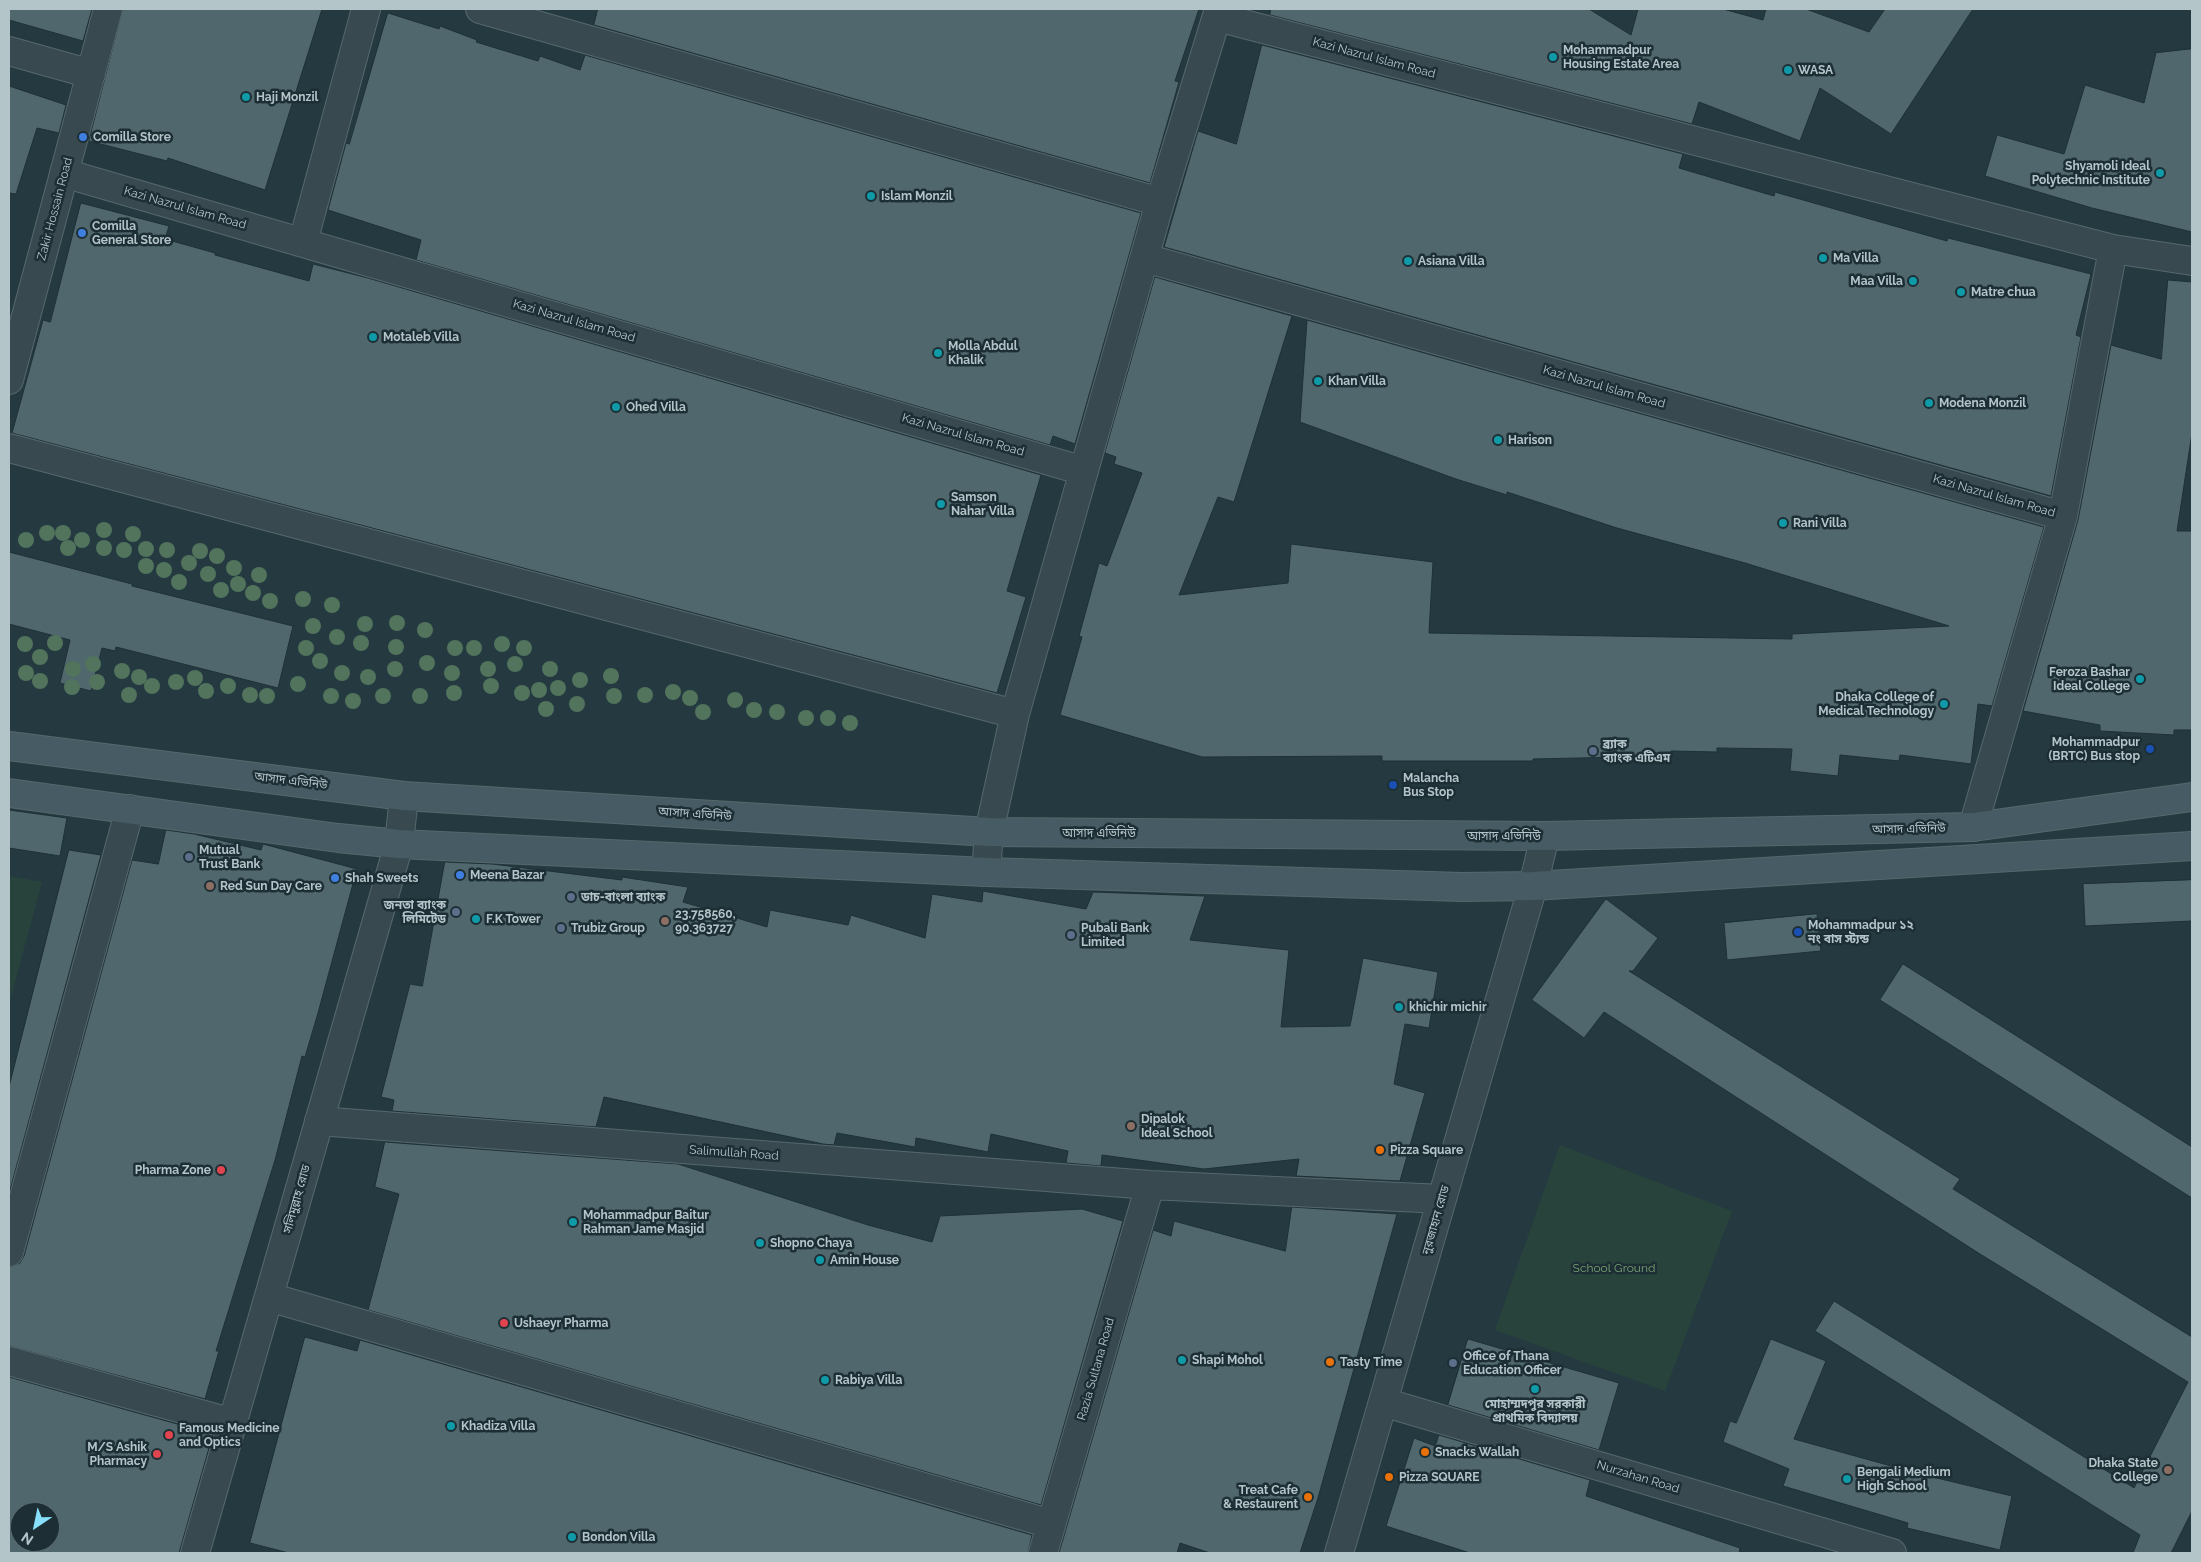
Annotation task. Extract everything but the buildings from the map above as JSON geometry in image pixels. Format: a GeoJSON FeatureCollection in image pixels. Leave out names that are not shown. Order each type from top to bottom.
{"type":"FeatureCollection","features":[{"type":"Feature","properties":{"kind":"main road","name":"আসাদ এভিনিউ"},"geometry":{"type":"LineString","coordinates":[[9,746],[404,796],[989,832],[1544,836],[1973,828],[2192,797]]}},
{"type":"Feature","properties":{"kind":"main road"},"geometry":{"type":"LineString","coordinates":[[9,793],[338,838],[399,844],[986,872],[1462,886],[1533,886],[2192,846]]}},
{"type":"Feature","properties":{"kind":"street","name":"Zakir Hossain Road"},"geometry":{"type":"LineString","coordinates":[[9,380],[14,342],[64,173],[108,9]]}},
{"type":"Feature","properties":{"kind":"street"},"geometry":{"type":"LineString","coordinates":[[303,242],[366,9]]}},
{"type":"Feature","properties":{"kind":"street"},"geometry":{"type":"LineString","coordinates":[[480,9],[1160,202]]}},
{"type":"Feature","properties":{"kind":"street"},"geometry":{"type":"LineString","coordinates":[[986,872],[989,832],[1015,714],[1160,202],[1218,13]]}},
{"type":"Feature","properties":{"kind":"street","name":"Kazi Nazrul Islam Road"},"geometry":{"type":"LineString","coordinates":[[1218,13],[2113,249],[2192,260]]}},
{"type":"Feature","properties":{"kind":"street"},"geometry":{"type":"LineString","coordinates":[[9,51],[91,74]]}},
{"type":"Feature","properties":{"kind":"street","name":"Kazi Nazrul Islam Road"},"geometry":{"type":"LineString","coordinates":[[64,173],[1084,471]]}},
{"type":"Feature","properties":{"kind":"street","name":"Kazi Nazrul Islam Road"},"geometry":{"type":"LineString","coordinates":[[1973,828],[2064,516],[2113,249]]}},
{"type":"Feature","properties":{"kind":"street","name":"Kazi Nazrul Islam Road"},"geometry":{"type":"LineString","coordinates":[[1145,258],[2064,516]]}},
{"type":"Feature","properties":{"kind":"street"},"geometry":{"type":"LineString","coordinates":[[9,448],[1015,714]]}},
{"type":"Feature","properties":{"kind":"street","name":"সলিমুল্লাহ রোড"},"geometry":{"type":"LineString","coordinates":[[195,1553],[399,844],[404,796]]}},
{"type":"Feature","properties":{"kind":"street"},"geometry":{"type":"LineString","coordinates":[[9,1252],[130,809]]}},
{"type":"Feature","properties":{"kind":"street","name":"নুরজাহান রোড"},"geometry":{"type":"LineString","coordinates":[[1340,1553],[1533,886],[1544,836]]}},
{"type":"Feature","properties":{"kind":"street","name":"Salimullah Road"},"geometry":{"type":"LineString","coordinates":[[319,1121],[1150,1184],[1442,1199]]}},
{"type":"Feature","properties":{"kind":"street","name":"Razia Sultana Road"},"geometry":{"type":"LineString","coordinates":[[1043,1553],[1150,1184]]}},
{"type":"Feature","properties":{"kind":"street"},"geometry":{"type":"LineString","coordinates":[[269,1297],[1051,1524]]}},
{"type":"Feature","properties":{"kind":"street"},"geometry":{"type":"LineString","coordinates":[[9,1361],[233,1423]]}},
{"type":"Feature","properties":{"kind":"street","name":"Nurzahan Road"},"geometry":{"type":"LineString","coordinates":[[1384,1402],[1892,1553]]}},
{"type":"Feature","properties":{"kind":"green space"},"geometry":{"type":"Polygon","coordinates":[[[9,876],[42,882],[9,1004],[9,876]]]}},
{"type":"Feature","properties":{"kind":"green space","name":"School Ground"},"geometry":{"type":"Polygon","coordinates":[[[1560,1145],[1732,1211],[1665,1391],[1495,1330],[1560,1145]]]}},
{"type":"Feature","properties":{"kind":"place","name":"Mohammadpur Housing Estate Area"},"geometry":{"type":"Point","coordinates":[1553,57]}},
{"type":"Feature","properties":{"kind":"place","name":"WASA"},"geometry":{"type":"Point","coordinates":[1788,70]}},
{"type":"Feature","properties":{"kind":"place","name":"Haji Monzil"},"geometry":{"type":"Point","coordinates":[246,97]}},
{"type":"Feature","properties":{"kind":"place","name":"Comilla Store"},"geometry":{"type":"Point","coordinates":[83,137]}},
{"type":"Feature","properties":{"kind":"place","name":"Shyamoli Ideal Polytechnic Institute"},"geometry":{"type":"Point","coordinates":[2160,173]}},
{"type":"Feature","properties":{"kind":"place","name":"Islam Monzil"},"geometry":{"type":"Point","coordinates":[871,196]}},
{"type":"Feature","properties":{"kind":"place","name":"Comilla General Store"},"geometry":{"type":"Point","coordinates":[82,233]}},
{"type":"Feature","properties":{"kind":"place","name":"Ma Villa"},"geometry":{"type":"Point","coordinates":[1823,258]}},
{"type":"Feature","properties":{"kind":"place","name":"Asiana Villa"},"geometry":{"type":"Point","coordinates":[1408,261]}},
{"type":"Feature","properties":{"kind":"place","name":"Maa Villa"},"geometry":{"type":"Point","coordinates":[1913,281]}},
{"type":"Feature","properties":{"kind":"place","name":"Matre chua"},"geometry":{"type":"Point","coordinates":[1961,292]}},
{"type":"Feature","properties":{"kind":"place","name":"Motaleb Villa"},"geometry":{"type":"Point","coordinates":[373,337]}},
{"type":"Feature","properties":{"kind":"place","name":"Molla Abdul Khalik"},"geometry":{"type":"Point","coordinates":[938,353]}},
{"type":"Feature","properties":{"kind":"place","name":"Khan Villa"},"geometry":{"type":"Point","coordinates":[1318,381]}},
{"type":"Feature","properties":{"kind":"place","name":"Modena Monzil"},"geometry":{"type":"Point","coordinates":[1929,403]}},
{"type":"Feature","properties":{"kind":"place","name":"Ohed Villa"},"geometry":{"type":"Point","coordinates":[616,407]}},
{"type":"Feature","properties":{"kind":"place","name":"Harison"},"geometry":{"type":"Point","coordinates":[1498,440]}},
{"type":"Feature","properties":{"kind":"place","name":"Samson Nahar Villa"},"geometry":{"type":"Point","coordinates":[941,504]}},
{"type":"Feature","properties":{"kind":"place","name":"Rani Villa"},"geometry":{"type":"Point","coordinates":[1783,523]}},
{"type":"Feature","properties":{"kind":"place","name":"Feroza Bashar Ideal College"},"geometry":{"type":"Point","coordinates":[2140,679]}},
{"type":"Feature","properties":{"kind":"place","name":"Dhaka College of Medical Technology"},"geometry":{"type":"Point","coordinates":[1944,704]}},
{"type":"Feature","properties":{"kind":"place","name":"Mohammadpur (BRTC) Bus stop"},"geometry":{"type":"Point","coordinates":[2150,749]}},
{"type":"Feature","properties":{"kind":"place","name":"ব্র্যাক ব্যাংক এটিএম"},"geometry":{"type":"Point","coordinates":[1593,751]}},
{"type":"Feature","properties":{"kind":"place","name":"Malancha Bus Stop"},"geometry":{"type":"Point","coordinates":[1393,785]}},
{"type":"Feature","properties":{"kind":"place","name":"Mutual Trust Bank"},"geometry":{"type":"Point","coordinates":[189,857]}},
{"type":"Feature","properties":{"kind":"place","name":"Meena Bazar"},"geometry":{"type":"Point","coordinates":[460,875]}},
{"type":"Feature","properties":{"kind":"place","name":"Shah Sweets"},"geometry":{"type":"Point","coordinates":[335,878]}},
{"type":"Feature","properties":{"kind":"place","name":"Red Sun Day Care"},"geometry":{"type":"Point","coordinates":[210,886]}},
{"type":"Feature","properties":{"kind":"place","name":"ডাচ-বাংলা ব্যাংক"},"geometry":{"type":"Point","coordinates":[571,897]}},
{"type":"Feature","properties":{"kind":"place","name":"জনতা ব্যাংক লিমিটেড"},"geometry":{"type":"Point","coordinates":[456,912]}},
{"type":"Feature","properties":{"kind":"place","name":"F.K Tower"},"geometry":{"type":"Point","coordinates":[476,919]}},
{"type":"Feature","properties":{"kind":"place","name":"23.758560, 90.363727"},"geometry":{"type":"Point","coordinates":[665,921]}},
{"type":"Feature","properties":{"kind":"place","name":"Trubiz Group"},"geometry":{"type":"Point","coordinates":[561,928]}},
{"type":"Feature","properties":{"kind":"place","name":"Mohammadpur ১২ নং বাস স্ট্যন্ড"},"geometry":{"type":"Point","coordinates":[1798,932]}},
{"type":"Feature","properties":{"kind":"place","name":"Pubali Bank Limited"},"geometry":{"type":"Point","coordinates":[1071,935]}},
{"type":"Feature","properties":{"kind":"place","name":"khichir michir"},"geometry":{"type":"Point","coordinates":[1399,1007]}},
{"type":"Feature","properties":{"kind":"place","name":"Dipalok Ideal School"},"geometry":{"type":"Point","coordinates":[1131,1126]}},
{"type":"Feature","properties":{"kind":"place","name":"Pizza Square"},"geometry":{"type":"Point","coordinates":[1380,1150]}},
{"type":"Feature","properties":{"kind":"place","name":"Pharma Zone"},"geometry":{"type":"Point","coordinates":[221,1170]}},
{"type":"Feature","properties":{"kind":"place","name":"Mohammadpur Baitur Rahman Jame Masjid"},"geometry":{"type":"Point","coordinates":[573,1222]}},
{"type":"Feature","properties":{"kind":"place","name":"Shopno Chaya"},"geometry":{"type":"Point","coordinates":[760,1243]}},
{"type":"Feature","properties":{"kind":"place","name":"Amin House"},"geometry":{"type":"Point","coordinates":[820,1260]}},
{"type":"Feature","properties":{"kind":"place","name":"Ushaeyr Pharma"},"geometry":{"type":"Point","coordinates":[504,1323]}},
{"type":"Feature","properties":{"kind":"place","name":"Shapi Mohol"},"geometry":{"type":"Point","coordinates":[1182,1360]}},
{"type":"Feature","properties":{"kind":"place","name":"Tasty Time"},"geometry":{"type":"Point","coordinates":[1330,1362]}},
{"type":"Feature","properties":{"kind":"place","name":"Office of Thana Education Officer"},"geometry":{"type":"Point","coordinates":[1453,1363]}},
{"type":"Feature","properties":{"kind":"place","name":"Rabiya Villa"},"geometry":{"type":"Point","coordinates":[825,1380]}},
{"type":"Feature","properties":{"kind":"place","name":"মোহাম্মদপুর সরকারী প্রাথমিক বিদ্যালয়"},"geometry":{"type":"Point","coordinates":[1535,1389]}},
{"type":"Feature","properties":{"kind":"place","name":"Khadiza Villa"},"geometry":{"type":"Point","coordinates":[451,1426]}},
{"type":"Feature","properties":{"kind":"place","name":"Famous Medicine and Optics"},"geometry":{"type":"Point","coordinates":[169,1435]}},
{"type":"Feature","properties":{"kind":"place","name":"Snacks Wallah"},"geometry":{"type":"Point","coordinates":[1425,1452]}},
{"type":"Feature","properties":{"kind":"place","name":"M/S Ashik Pharmacy"},"geometry":{"type":"Point","coordinates":[157,1454]}},
{"type":"Feature","properties":{"kind":"place","name":"Dhaka State College"},"geometry":{"type":"Point","coordinates":[2168,1470]}},
{"type":"Feature","properties":{"kind":"place","name":"Pizza SQUARE"},"geometry":{"type":"Point","coordinates":[1389,1477]}},
{"type":"Feature","properties":{"kind":"place","name":"Bengali Medium High School"},"geometry":{"type":"Point","coordinates":[1847,1479]}},
{"type":"Feature","properties":{"kind":"place","name":"Treat Cafe & Restaurent"},"geometry":{"type":"Point","coordinates":[1308,1497]}},
{"type":"Feature","properties":{"kind":"place","name":"Bondon Villa"},"geometry":{"type":"Point","coordinates":[572,1537]}}]}
